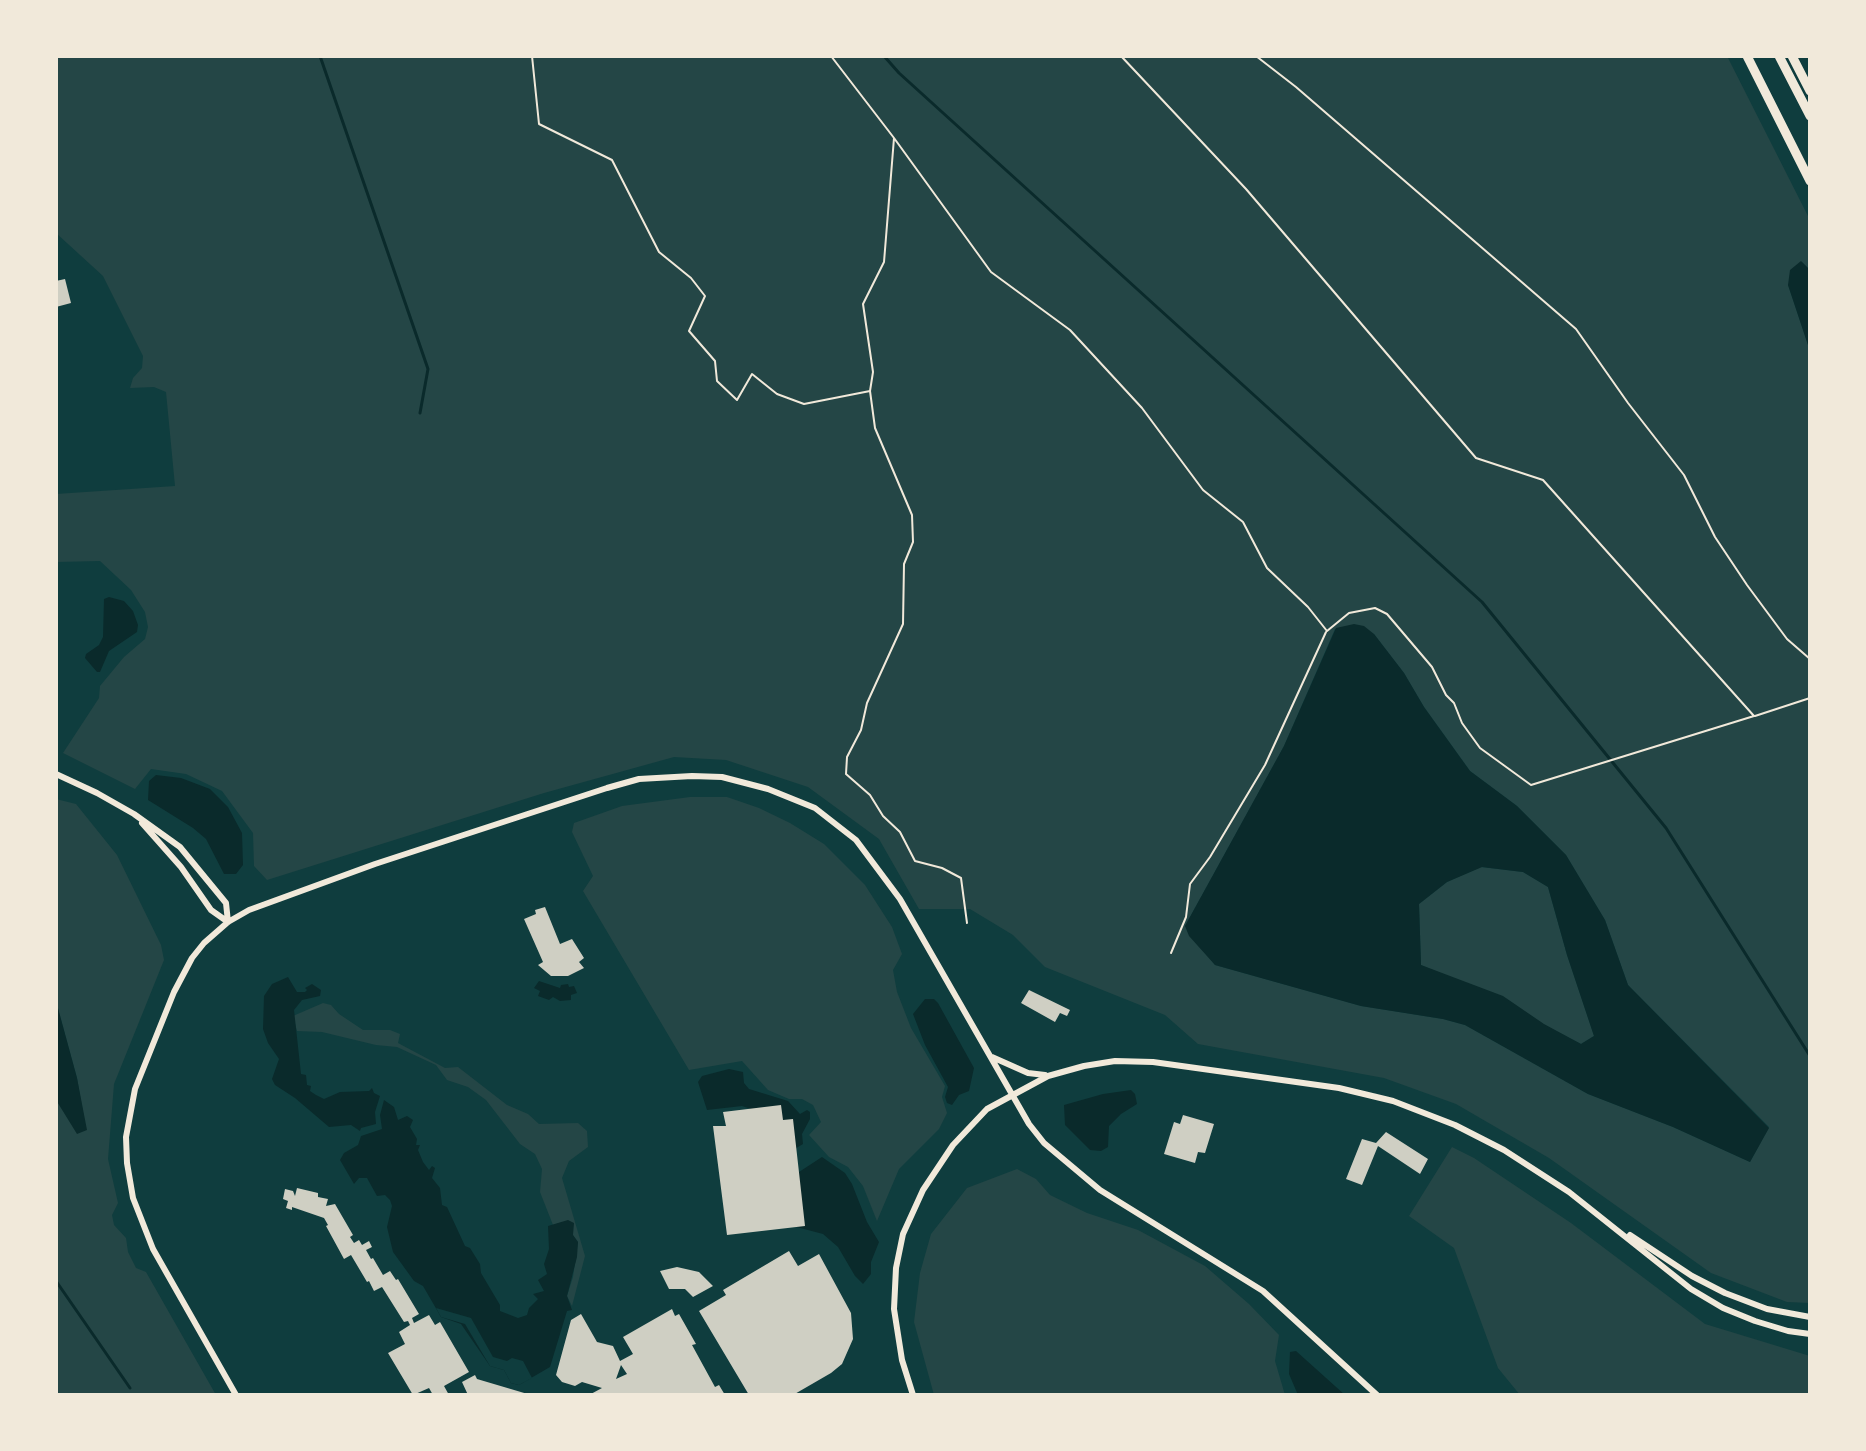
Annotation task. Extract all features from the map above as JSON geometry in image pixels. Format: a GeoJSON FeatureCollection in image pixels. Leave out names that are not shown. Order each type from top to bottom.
{"type":"FeatureCollection","features":[{"type":"Feature","properties":{"kind":"highway"},"geometry":{"type":"LineString","coordinates":[[1747,56],[1810,181]]}},
{"type":"Feature","properties":{"kind":"highway"},"geometry":{"type":"LineString","coordinates":[[1779,56],[1810,116]]}},
{"type":"Feature","properties":{"kind":"highway"},"geometry":{"type":"LineString","coordinates":[[1792,56],[1810,91]]}},
{"type":"Feature","properties":{"kind":"street"},"geometry":{"type":"LineString","coordinates":[[56,774],[97,793],[164,834],[196,865],[226,903],[228,922]]}},
{"type":"Feature","properties":{"kind":"street"},"geometry":{"type":"LineString","coordinates":[[236,1395],[147,1236],[133,1198],[127,1163],[126,1137],[133,1097],[181,975],[204,943],[228,922],[249,910],[375,864],[618,785],[668,776],[722,777],[768,789],[815,808],[856,840],[900,899],[1029,1124],[1058,1157],[1100,1190],[1263,1291],[1377,1395]]}},
{"type":"Feature","properties":{"kind":"street"},"geometry":{"type":"LineString","coordinates":[[134,814],[181,867],[211,910],[228,922]]}},
{"type":"Feature","properties":{"kind":"street"},"geometry":{"type":"LineString","coordinates":[[992,1057],[1028,1073],[1048,1076]]}},
{"type":"Feature","properties":{"kind":"street"},"geometry":{"type":"LineString","coordinates":[[913,1395],[902,1360],[894,1309],[896,1268],[903,1234],[923,1190],[953,1145],[987,1109],[1048,1076],[1102,1063],[1153,1062],[1319,1084],[1416,1109],[1477,1134],[1538,1171],[1604,1219],[1692,1276],[1725,1293],[1772,1310],[1810,1317]]}},
{"type":"Feature","properties":{"kind":"street"},"geometry":{"type":"LineString","coordinates":[[1604,1219],[1675,1278],[1723,1308],[1788,1331],[1810,1334]]}},
{"type":"Feature","properties":{"kind":"path"},"geometry":{"type":"LineString","coordinates":[[532,56],[539,124],[612,160],[659,252],[691,278],[705,296],[689,331],[715,361],[717,381],[737,400],[752,374],[777,394],[804,404],[870,391]]}},
{"type":"Feature","properties":{"kind":"path"},"geometry":{"type":"LineString","coordinates":[[831,56],[991,272],[1070,330],[1142,408],[1203,490],[1243,522],[1267,568],[1308,607],[1327,631]]}},
{"type":"Feature","properties":{"kind":"path"},"geometry":{"type":"LineString","coordinates":[[1121,56],[1246,189],[1476,458],[1543,480],[1754,716]]}},
{"type":"Feature","properties":{"kind":"path"},"geometry":{"type":"LineString","coordinates":[[1256,56],[1576,329],[1684,475],[1715,537],[1747,585],[1787,639],[1810,659]]}},
{"type":"Feature","properties":{"kind":"path"},"geometry":{"type":"LineString","coordinates":[[894,138],[884,262],[863,304],[873,372],[870,391],[875,428],[912,515],[913,542],[904,564],[903,624],[867,703],[861,730],[847,757],[846,774],[870,795],[883,816],[900,832],[915,861],[942,868],[961,878],[967,923]]}},
{"type":"Feature","properties":{"kind":"path"},"geometry":{"type":"LineString","coordinates":[[1171,953],[1186,917],[1190,884],[1210,857],[1265,765],[1327,631],[1339,618],[1349,613],[1375,608],[1387,614],[1422,659],[1432,667],[1462,723],[1480,748],[1531,785],[1810,698]]}},
{"type":"Feature","properties":{"kind":"shaded area"},"geometry":{"type":"Polygon","coordinates":[[[56,56],[1727,56],[1810,220],[1810,270],[1802,262],[1788,285],[1810,351],[1810,1303],[1787,1302],[1711,1273],[1549,1158],[1456,1104],[1384,1078],[1198,1044],[1165,1015],[1045,967],[1013,935],[970,909],[919,909],[879,839],[808,787],[726,760],[674,757],[544,793],[267,880],[254,866],[253,833],[222,791],[186,774],[151,769],[135,789],[63,753],[99,698],[100,686],[124,657],[145,639],[148,627],[145,612],[131,590],[100,561],[56,562],[56,494],[175,486],[166,392],[154,387],[130,388],[133,378],[142,368],[143,356],[103,276],[56,233],[56,56]],[[1335,629],[1284,746],[1185,926],[1215,965],[1361,1006],[1465,1025],[1588,1094],[1673,1127],[1750,1162],[1769,1127],[1628,985],[1605,920],[1566,855],[1517,806],[1470,771],[1374,634],[1335,629]]]}},
{"type":"Feature","properties":{"kind":"shaded area"},"geometry":{"type":"Polygon","coordinates":[[[1801,261],[1810,270],[1810,351],[1788,285],[1790,270],[1801,261]]]}},
{"type":"Feature","properties":{"kind":"shaded area"},"geometry":{"type":"Polygon","coordinates":[[[109,597],[124,601],[133,611],[137,632],[109,651],[100,672],[97,672],[85,658],[103,637],[104,599],[109,597]]]}},
{"type":"Feature","properties":{"kind":"shaded area"},"geometry":{"type":"Polygon","coordinates":[[[1354,624],[1364,626],[1374,634],[1470,771],[1517,806],[1566,855],[1605,920],[1628,985],[1769,1128],[1750,1162],[1673,1127],[1588,1094],[1465,1025],[1361,1006],[1215,965],[1189,936],[1185,926],[1284,746],[1336,628],[1354,624]],[[1482,867],[1447,882],[1419,904],[1421,965],[1503,996],[1581,1044],[1594,1036],[1548,887],[1523,872],[1482,867]]]}},
{"type":"Feature","properties":{"kind":"shaded area"},"geometry":{"type":"Polygon","coordinates":[[[156,775],[181,778],[210,789],[228,807],[242,833],[243,865],[236,874],[224,874],[206,839],[148,800],[149,781],[156,775]]]}},
{"type":"Feature","properties":{"kind":"shaded area"},"geometry":{"type":"Polygon","coordinates":[[[690,797],[727,797],[759,808],[824,844],[865,885],[892,927],[902,954],[893,970],[897,992],[911,1028],[945,1086],[942,1097],[947,1113],[939,1129],[899,1169],[877,1221],[863,1186],[848,1167],[829,1157],[809,1135],[821,1122],[813,1105],[768,1090],[742,1061],[689,1070],[583,891],[593,876],[572,832],[574,823],[622,806],[690,797]]]}},
{"type":"Feature","properties":{"kind":"shaded area"},"geometry":{"type":"Polygon","coordinates":[[[56,799],[76,804],[117,855],[161,945],[164,960],[114,1084],[108,1159],[118,1203],[112,1215],[114,1225],[126,1238],[128,1252],[136,1268],[146,1272],[216,1395],[56,1395],[56,1100],[86,1130],[77,1078],[56,1001],[56,799]]]}},
{"type":"Feature","properties":{"kind":"shaded area"},"geometry":{"type":"Polygon","coordinates":[[[1481,867],[1523,872],[1548,887],[1594,1036],[1581,1044],[1421,965],[1419,904],[1447,882],[1481,867]]]}},
{"type":"Feature","properties":{"kind":"shaded area"},"geometry":{"type":"Polygon","coordinates":[[[288,977],[297,992],[305,992],[305,988],[312,984],[321,990],[320,996],[302,1000],[294,1010],[301,1074],[306,1075],[310,1091],[324,1099],[340,1092],[369,1091],[372,1088],[380,1096],[375,1112],[376,1124],[360,1131],[351,1125],[329,1127],[275,1085],[272,1079],[279,1059],[263,1029],[264,996],[272,984],[288,977]]]}},
{"type":"Feature","properties":{"kind":"shaded area"},"geometry":{"type":"Polygon","coordinates":[[[539,981],[560,988],[568,984],[569,987],[574,986],[577,993],[571,995],[571,1000],[560,1001],[553,997],[549,1000],[538,996],[540,991],[534,988],[539,981]]]}},
{"type":"Feature","properties":{"kind":"shaded area"},"geometry":{"type":"Polygon","coordinates":[[[925,999],[934,999],[938,1003],[974,1068],[969,1091],[959,1095],[952,1105],[947,1103],[948,1087],[925,1045],[913,1014],[925,999]]]}},
{"type":"Feature","properties":{"kind":"shaded area"},"geometry":{"type":"Polygon","coordinates":[[[56,1001],[77,1078],[87,1130],[77,1134],[56,1100],[56,1001]]]}},
{"type":"Feature","properties":{"kind":"shaded area"},"geometry":{"type":"Polygon","coordinates":[[[323,1003],[331,1005],[363,1030],[390,1030],[400,1034],[398,1043],[445,1068],[458,1067],[507,1105],[528,1114],[539,1124],[578,1123],[587,1131],[588,1147],[569,1161],[562,1178],[585,1256],[572,1306],[567,1296],[578,1242],[563,1222],[553,1225],[540,1192],[542,1169],[535,1154],[520,1144],[486,1100],[468,1087],[447,1080],[436,1065],[397,1047],[322,1032],[297,1031],[293,1016],[323,1003]]]}},
{"type":"Feature","properties":{"kind":"shaded area"},"geometry":{"type":"Polygon","coordinates":[[[729,1069],[743,1072],[744,1083],[749,1089],[788,1101],[800,1114],[807,1110],[810,1112],[802,1134],[803,1144],[788,1153],[751,1109],[742,1106],[707,1110],[698,1082],[702,1076],[729,1069]]]}},
{"type":"Feature","properties":{"kind":"shaded area"},"geometry":{"type":"Polygon","coordinates":[[[1131,1090],[1137,1104],[1109,1126],[1108,1147],[1101,1151],[1090,1150],[1065,1125],[1064,1105],[1131,1090]]]}},
{"type":"Feature","properties":{"kind":"shaded area"},"geometry":{"type":"Polygon","coordinates":[[[384,1100],[394,1107],[398,1120],[407,1116],[413,1120],[410,1127],[417,1139],[416,1145],[420,1145],[418,1150],[423,1162],[429,1170],[432,1166],[435,1168],[432,1178],[440,1188],[442,1205],[447,1207],[465,1246],[470,1248],[480,1264],[481,1273],[500,1305],[500,1311],[518,1318],[527,1315],[538,1299],[533,1294],[544,1291],[538,1280],[547,1274],[544,1264],[549,1249],[548,1226],[568,1220],[574,1223],[577,1257],[567,1296],[572,1310],[567,1311],[550,1367],[519,1385],[511,1383],[504,1370],[490,1366],[461,1324],[441,1317],[423,1286],[414,1281],[393,1252],[387,1227],[392,1206],[390,1200],[385,1195],[377,1196],[367,1178],[359,1178],[354,1184],[340,1160],[344,1153],[358,1145],[361,1136],[382,1129],[380,1115],[384,1100]]]}},
{"type":"Feature","properties":{"kind":"shaded area"},"geometry":{"type":"Polygon","coordinates":[[[1452,1147],[1474,1158],[1571,1223],[1705,1324],[1810,1356],[1810,1395],[1520,1395],[1498,1368],[1454,1248],[1409,1216],[1452,1147]]]}},
{"type":"Feature","properties":{"kind":"shaded area"},"geometry":{"type":"Polygon","coordinates":[[[822,1157],[845,1173],[879,1242],[871,1262],[871,1274],[863,1284],[838,1247],[823,1234],[789,1225],[799,1172],[822,1157]]]}},
{"type":"Feature","properties":{"kind":"shaded area"},"geometry":{"type":"Polygon","coordinates":[[[1017,1169],[1036,1179],[1050,1195],[1087,1213],[1138,1230],[1205,1266],[1279,1335],[1275,1361],[1285,1395],[934,1395],[914,1322],[920,1273],[931,1234],[967,1188],[1017,1169]]]}},
{"type":"Feature","properties":{"kind":"shaded area"},"geometry":{"type":"Polygon","coordinates":[[[1296,1351],[1345,1395],[1298,1395],[1289,1374],[1290,1352],[1296,1351]]]}},
{"type":"Feature","properties":{"kind":"pier"},"geometry":{"type":"Polygon","coordinates":[[[436,1308],[471,1318],[493,1357],[523,1361],[532,1378],[519,1385],[511,1383],[504,1370],[490,1366],[465,1324],[441,1317],[436,1308]]]}},
{"type":"Feature","properties":{"kind":"building"},"geometry":{"type":"Polygon","coordinates":[[[65,279],[71,303],[56,307],[56,281],[65,279]]]}},
{"type":"Feature","properties":{"kind":"building"},"geometry":{"type":"Polygon","coordinates":[[[545,907],[560,944],[572,939],[584,958],[579,962],[584,968],[568,976],[551,976],[538,965],[543,962],[524,919],[545,907]]]}},
{"type":"Feature","properties":{"kind":"building"},"geometry":{"type":"Polygon","coordinates":[[[1029,990],[1070,1010],[1067,1016],[1060,1013],[1055,1022],[1021,1003],[1029,990]]]}},
{"type":"Feature","properties":{"kind":"building"},"geometry":{"type":"Polygon","coordinates":[[[781,1105],[783,1120],[793,1119],[805,1226],[727,1235],[713,1126],[726,1126],[723,1112],[781,1105]]]}},
{"type":"Feature","properties":{"kind":"building"},"geometry":{"type":"Polygon","coordinates":[[[1183,1115],[1214,1124],[1205,1153],[1198,1152],[1195,1163],[1164,1154],[1174,1122],[1180,1124],[1183,1115]]]}},
{"type":"Feature","properties":{"kind":"building"},"geometry":{"type":"Polygon","coordinates":[[[1386,1132],[1428,1159],[1420,1174],[1378,1146],[1362,1185],[1346,1179],[1362,1139],[1376,1143],[1386,1132]]]}},
{"type":"Feature","properties":{"kind":"building"},"geometry":{"type":"Polygon","coordinates":[[[297,1188],[328,1199],[326,1206],[335,1204],[353,1235],[350,1237],[354,1243],[359,1240],[362,1245],[369,1241],[372,1247],[366,1250],[371,1259],[383,1275],[390,1271],[398,1279],[419,1314],[412,1318],[414,1323],[429,1315],[435,1325],[440,1322],[469,1372],[444,1386],[449,1395],[433,1395],[429,1388],[413,1395],[388,1353],[405,1344],[399,1332],[410,1325],[408,1321],[404,1322],[382,1287],[374,1291],[351,1255],[344,1259],[324,1218],[292,1207],[292,1210],[286,1208],[288,1201],[283,1199],[285,1189],[293,1191],[295,1196],[297,1188]]]}},
{"type":"Feature","properties":{"kind":"building"},"geometry":{"type":"Polygon","coordinates":[[[789,1251],[798,1266],[819,1254],[851,1313],[853,1339],[842,1364],[793,1395],[749,1395],[699,1311],[726,1295],[723,1290],[789,1251]]]}},
{"type":"Feature","properties":{"kind":"building"},"geometry":{"type":"Polygon","coordinates":[[[677,1267],[699,1272],[713,1286],[693,1297],[685,1289],[669,1289],[660,1271],[677,1267]]]}},
{"type":"Feature","properties":{"kind":"building"},"geometry":{"type":"Polygon","coordinates":[[[672,1309],[675,1316],[679,1314],[696,1344],[692,1345],[715,1387],[719,1385],[725,1395],[589,1395],[602,1388],[582,1382],[575,1386],[562,1382],[556,1375],[571,1320],[581,1314],[597,1342],[613,1346],[620,1361],[633,1354],[623,1337],[672,1309]],[[621,1365],[616,1379],[627,1374],[621,1365]]]}},
{"type":"Feature","properties":{"kind":"building"},"geometry":{"type":"Polygon","coordinates":[[[475,1375],[477,1379],[531,1395],[468,1395],[462,1382],[475,1375]]]}},
{"type":"Feature","properties":{"kind":"waterway"},"geometry":{"type":"LineString","coordinates":[[320,56],[428,369],[420,413]]}},
{"type":"Feature","properties":{"kind":"waterway"},"geometry":{"type":"LineString","coordinates":[[884,56],[899,73],[1482,602],[1666,828],[1810,1056]]}},
{"type":"Feature","properties":{"kind":"waterway"},"geometry":{"type":"LineString","coordinates":[[56,1281],[130,1388]]}}]}
